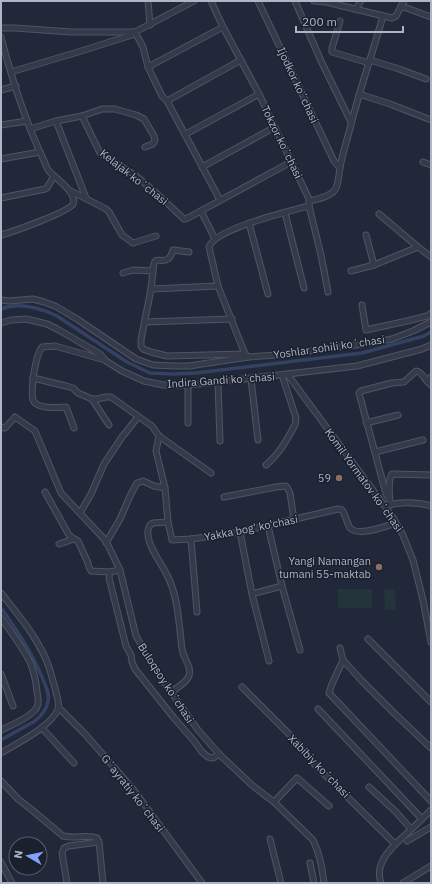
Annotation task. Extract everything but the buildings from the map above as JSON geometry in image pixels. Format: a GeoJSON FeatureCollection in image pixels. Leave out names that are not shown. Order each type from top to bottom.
{"type":"FeatureCollection","features":[{"type":"Feature","properties":{"kind":"street"},"geometry":{"type":"LineString","coordinates":[[148,1],[150,25]]}},
{"type":"Feature","properties":{"kind":"street"},"geometry":{"type":"LineString","coordinates":[[11,72],[132,35],[194,1]]}},
{"type":"Feature","properties":{"kind":"street","name":"Tokzor koʻchasi"},"geometry":{"type":"LineString","coordinates":[[211,1],[275,127],[309,204],[328,292]]}},
{"type":"Feature","properties":{"kind":"street","name":"Ijodkor koʻchasi"},"geometry":{"type":"LineString","coordinates":[[258,1],[334,161],[340,168]]}},
{"type":"Feature","properties":{"kind":"street"},"geometry":{"type":"LineString","coordinates":[[295,1],[321,61],[352,122]]}},
{"type":"Feature","properties":{"kind":"street"},"geometry":{"type":"LineString","coordinates":[[314,1],[326,2],[392,18],[395,17],[403,4],[431,17]]}},
{"type":"Feature","properties":{"kind":"street"},"geometry":{"type":"LineString","coordinates":[[356,9],[361,1]]}},
{"type":"Feature","properties":{"kind":"street"},"geometry":{"type":"LineString","coordinates":[[246,355],[218,286],[209,247],[210,244],[215,239],[248,223],[285,213],[309,204],[333,192],[339,178],[340,168],[359,94],[383,16]]}},
{"type":"Feature","properties":{"kind":"street"},"geometry":{"type":"LineString","coordinates":[[340,21],[332,52],[399,69],[426,79]]}},
{"type":"Feature","properties":{"kind":"street"},"geometry":{"type":"LineString","coordinates":[[148,68],[223,27]]}},
{"type":"Feature","properties":{"kind":"street"},"geometry":{"type":"LineString","coordinates":[[1,28],[72,32],[135,32]]}},
{"type":"Feature","properties":{"kind":"street"},"geometry":{"type":"LineString","coordinates":[[135,32],[143,48],[148,68],[162,96],[167,101],[186,134],[220,200]]}},
{"type":"Feature","properties":{"kind":"street"},"geometry":{"type":"LineString","coordinates":[[1,37],[3,55],[11,72],[27,121],[48,170],[68,190],[73,196],[74,200],[70,207],[45,219],[1,235]]}},
{"type":"Feature","properties":{"kind":"street"},"geometry":{"type":"LineString","coordinates":[[167,101],[241,60]]}},
{"type":"Feature","properties":{"kind":"street"},"geometry":{"type":"LineString","coordinates":[[1,90],[16,86]]}},
{"type":"Feature","properties":{"kind":"street"},"geometry":{"type":"LineString","coordinates":[[186,134],[258,94]]}},
{"type":"Feature","properties":{"kind":"street"},"geometry":{"type":"LineString","coordinates":[[359,94],[431,120]]}},
{"type":"Feature","properties":{"kind":"street"},"geometry":{"type":"LineString","coordinates":[[30,128],[82,116],[102,109],[119,110],[141,117],[146,122],[155,140],[153,144],[146,147]]}},
{"type":"Feature","properties":{"kind":"street","name":"Kelajak koʻchasi"},"geometry":{"type":"LineString","coordinates":[[82,116],[101,154],[136,176],[184,219],[291,162]]}},
{"type":"Feature","properties":{"kind":"street"},"geometry":{"type":"LineString","coordinates":[[1,125],[27,121]]}},
{"type":"Feature","properties":{"kind":"street"},"geometry":{"type":"LineString","coordinates":[[56,121],[86,198]]}},
{"type":"Feature","properties":{"kind":"street"},"geometry":{"type":"LineString","coordinates":[[202,167],[275,127]]}},
{"type":"Feature","properties":{"kind":"street"},"geometry":{"type":"LineString","coordinates":[[1,159],[40,152]]}},
{"type":"Feature","properties":{"kind":"street"},"geometry":{"type":"LineString","coordinates":[[423,162],[431,165]]}},
{"type":"Feature","properties":{"kind":"street"},"geometry":{"type":"LineString","coordinates":[[1,198],[45,190],[54,176]]}},
{"type":"Feature","properties":{"kind":"street"},"geometry":{"type":"LineString","coordinates":[[68,190],[106,209],[122,235],[132,243],[156,236]]}},
{"type":"Feature","properties":{"kind":"street"},"geometry":{"type":"LineString","coordinates":[[201,211],[215,239]]}},
{"type":"Feature","properties":{"kind":"street"},"geometry":{"type":"LineString","coordinates":[[285,213],[304,288]]}},
{"type":"Feature","properties":{"kind":"street"},"geometry":{"type":"LineString","coordinates":[[379,214],[431,257]]}},
{"type":"Feature","properties":{"kind":"street"},"geometry":{"type":"LineString","coordinates":[[248,223],[268,294]]}},
{"type":"Feature","properties":{"kind":"street"},"geometry":{"type":"LineString","coordinates":[[366,236],[374,265]]}},
{"type":"Feature","properties":{"kind":"street"},"geometry":{"type":"LineString","coordinates":[[351,271],[374,265],[418,247]]}},
{"type":"Feature","properties":{"kind":"street"},"geometry":{"type":"LineString","coordinates":[[123,273],[132,270],[153,271],[155,261],[169,259],[174,250],[189,252]]}},
{"type":"Feature","properties":{"kind":"street","name":"Yoshlar sohili koʻchasi"},"geometry":{"type":"LineString","coordinates":[[153,271],[141,346],[143,349],[167,356],[277,355],[371,343],[392,339],[431,322]]}},
{"type":"Feature","properties":{"kind":"street"},"geometry":{"type":"LineString","coordinates":[[151,289],[218,286]]}},
{"type":"Feature","properties":{"kind":"street","name":"Yoshlar sohili koʻchasi"},"geometry":{"type":"LineString","coordinates":[[1,300],[33,299],[55,306],[94,330],[136,359],[153,365],[189,366],[246,355]]}},
{"type":"Feature","properties":{"kind":"street"},"geometry":{"type":"LineString","coordinates":[[362,305],[366,330],[427,316],[431,313]]}},
{"type":"Feature","properties":{"kind":"street","name":"Indira Gandi koʻchasi"},"geometry":{"type":"LineString","coordinates":[[1,323],[11,320],[26,319],[47,324],[100,354],[122,372],[144,381],[163,385],[188,385],[251,379],[357,366],[422,349],[431,345]]}},
{"type":"Feature","properties":{"kind":"street"},"geometry":{"type":"LineString","coordinates":[[145,322],[232,320]]}},
{"type":"Feature","properties":{"kind":"street"},"geometry":{"type":"LineString","coordinates":[[74,428],[66,407],[42,407],[37,405],[34,401],[33,378],[39,350],[42,347],[55,346],[106,360]]}},
{"type":"Feature","properties":{"kind":"street"},"geometry":{"type":"LineString","coordinates":[[388,504],[359,393],[361,391],[392,383],[404,382],[416,371],[430,381]]}},
{"type":"Feature","properties":{"kind":"street"},"geometry":{"type":"LineString","coordinates":[[266,465],[273,459],[296,422],[285,375]]}},
{"type":"Feature","properties":{"kind":"street","name":"Komil Yormatov koʻchasi"},"geometry":{"type":"LineString","coordinates":[[285,375],[388,504],[413,560],[431,642]]}},
{"type":"Feature","properties":{"kind":"street"},"geometry":{"type":"LineString","coordinates":[[33,378],[73,388],[78,394],[92,399],[111,397],[152,426],[159,436],[211,473]]}},
{"type":"Feature","properties":{"kind":"street"},"geometry":{"type":"LineString","coordinates":[[251,379],[258,440]]}},
{"type":"Feature","properties":{"kind":"street"},"geometry":{"type":"LineString","coordinates":[[218,382],[220,441]]}},
{"type":"Feature","properties":{"kind":"street"},"geometry":{"type":"LineString","coordinates":[[188,385],[188,423]]}},
{"type":"Feature","properties":{"kind":"street"},"geometry":{"type":"LineString","coordinates":[[92,399],[109,425]]}},
{"type":"Feature","properties":{"kind":"street"},"geometry":{"type":"LineString","coordinates":[[366,423],[398,414]]}},
{"type":"Feature","properties":{"kind":"street","name":"Buloqsoy koʻchasi"},"geometry":{"type":"LineString","coordinates":[[1,427],[5,428],[15,417],[35,431],[62,493],[106,543],[120,570],[136,636],[154,667],[198,730],[219,754],[253,786],[274,802],[313,840],[321,860],[324,883]]}},
{"type":"Feature","properties":{"kind":"street"},"geometry":{"type":"LineString","coordinates":[[80,514],[91,494],[104,464],[122,437],[138,417]]}},
{"type":"Feature","properties":{"kind":"street","name":"Yakka bog' ko'chasi"},"geometry":{"type":"LineString","coordinates":[[159,436],[156,451],[165,488],[168,522],[172,540],[191,539],[240,532],[340,509],[344,512],[350,528],[355,531],[378,529],[396,523]]}},
{"type":"Feature","properties":{"kind":"street"},"geometry":{"type":"LineString","coordinates":[[375,452],[423,440]]}},
{"type":"Feature","properties":{"kind":"street"},"geometry":{"type":"LineString","coordinates":[[388,504],[390,476],[392,474],[431,475]]}},
{"type":"Feature","properties":{"kind":"street"},"geometry":{"type":"LineString","coordinates":[[106,543],[120,520],[137,483],[143,481],[154,486],[165,488]]}},
{"type":"Feature","properties":{"kind":"street"},"geometry":{"type":"LineString","coordinates":[[224,496],[286,486],[290,493],[294,520]]}},
{"type":"Feature","properties":{"kind":"street"},"geometry":{"type":"LineString","coordinates":[[45,492],[67,532],[74,539],[78,540],[88,563],[88,567],[91,571],[110,572],[120,570]]}},
{"type":"Feature","properties":{"kind":"street"},"geometry":{"type":"LineString","coordinates":[[388,504],[422,503],[431,506]]}},
{"type":"Feature","properties":{"kind":"street"},"geometry":{"type":"LineString","coordinates":[[168,522],[153,523],[147,531],[149,541],[173,587],[179,617],[183,652],[190,669],[189,677],[186,681],[171,692]]}},
{"type":"Feature","properties":{"kind":"street"},"geometry":{"type":"LineString","coordinates":[[268,526],[282,586],[300,650]]}},
{"type":"Feature","properties":{"kind":"street"},"geometry":{"type":"LineString","coordinates":[[240,532],[252,594],[269,661]]}},
{"type":"Feature","properties":{"kind":"street"},"geometry":{"type":"LineString","coordinates":[[59,544],[74,539]]}},
{"type":"Feature","properties":{"kind":"street"},"geometry":{"type":"LineString","coordinates":[[191,539],[197,612]]}},
{"type":"Feature","properties":{"kind":"street"},"geometry":{"type":"LineString","coordinates":[[110,572],[109,578],[117,612],[126,646],[131,655],[135,668],[202,752],[208,757],[214,758],[219,754]]}},
{"type":"Feature","properties":{"kind":"street"},"geometry":{"type":"LineString","coordinates":[[252,594],[282,586]]}},
{"type":"Feature","properties":{"kind":"street"},"geometry":{"type":"LineString","coordinates":[[1,593],[40,647],[49,667],[58,698],[59,708],[53,718],[42,728],[1,753]]}},
{"type":"Feature","properties":{"kind":"street"},"geometry":{"type":"LineString","coordinates":[[1,618],[30,662],[36,684],[38,701],[35,710],[26,717],[1,730]]}},
{"type":"Feature","properties":{"kind":"street"},"geometry":{"type":"LineString","coordinates":[[368,639],[431,702]]}},
{"type":"Feature","properties":{"kind":"street"},"geometry":{"type":"LineString","coordinates":[[340,648],[343,660],[362,681],[431,748]]}},
{"type":"Feature","properties":{"kind":"street"},"geometry":{"type":"LineString","coordinates":[[343,660],[329,693],[431,801]]}},
{"type":"Feature","properties":{"kind":"street"},"geometry":{"type":"LineString","coordinates":[[1,674],[13,706]]}},
{"type":"Feature","properties":{"kind":"street","name":"Xabibiy koʻchasi"},"geometry":{"type":"LineString","coordinates":[[242,687],[292,737],[315,765],[395,844]]}},
{"type":"Feature","properties":{"kind":"street","name":"Gʻayratiy koʻchasi"},"geometry":{"type":"LineString","coordinates":[[59,708],[86,734],[133,789],[202,883]]}},
{"type":"Feature","properties":{"kind":"street"},"geometry":{"type":"LineString","coordinates":[[318,708],[422,818]]}},
{"type":"Feature","properties":{"kind":"street"},"geometry":{"type":"LineString","coordinates":[[42,728],[74,764]]}},
{"type":"Feature","properties":{"kind":"street"},"geometry":{"type":"LineString","coordinates":[[274,802],[297,778],[329,806]]}},
{"type":"Feature","properties":{"kind":"street"},"geometry":{"type":"LineString","coordinates":[[1,781],[18,799],[63,836],[97,838],[99,842],[103,883]]}},
{"type":"Feature","properties":{"kind":"street"},"geometry":{"type":"LineString","coordinates":[[369,787],[395,811],[411,829]]}},
{"type":"Feature","properties":{"kind":"street"},"geometry":{"type":"LineString","coordinates":[[381,883],[379,876],[383,860],[395,844],[431,810]]}},
{"type":"Feature","properties":{"kind":"street"},"geometry":{"type":"LineString","coordinates":[[407,841],[431,827]]}},
{"type":"Feature","properties":{"kind":"street"},"geometry":{"type":"LineString","coordinates":[[270,838],[281,883]]}},
{"type":"Feature","properties":{"kind":"street"},"geometry":{"type":"LineString","coordinates":[[67,883],[62,853],[64,848],[99,842]]}},
{"type":"Feature","properties":{"kind":"street"},"geometry":{"type":"LineString","coordinates":[[1,862],[12,883]]}},
{"type":"Feature","properties":{"kind":"street"},"geometry":{"type":"LineString","coordinates":[[310,863],[314,883]]}},
{"type":"Feature","properties":{"kind":"street"},"geometry":{"type":"LineString","coordinates":[[403,883],[431,866]]}},
{"type":"Feature","properties":{"kind":"shaded area"},"geometry":{"type":"Polygon","coordinates":[[[338,589],[372,589],[372,608],[338,608],[338,589]]]}},
{"type":"Feature","properties":{"kind":"shaded area"},"geometry":{"type":"Polygon","coordinates":[[[395,589],[396,610],[385,610],[384,590],[395,589]]]}},
{"type":"Feature","properties":{"kind":"waterway"},"geometry":{"type":"LineString","coordinates":[[1,309],[22,306],[37,308],[57,316],[127,362],[150,373],[196,373],[362,353],[424,336],[431,332]]}},
{"type":"Feature","properties":{"kind":"waterway"},"geometry":{"type":"LineString","coordinates":[[1,608],[29,650],[48,692],[47,704],[41,715],[35,721],[1,740]]}},
{"type":"Feature","properties":{"kind":"place","name":"59"},"geometry":{"type":"Point","coordinates":[339,478]}},
{"type":"Feature","properties":{"kind":"place","name":"Yangi Namangan tumani 55-maktab"},"geometry":{"type":"Point","coordinates":[379,567]}}]}
